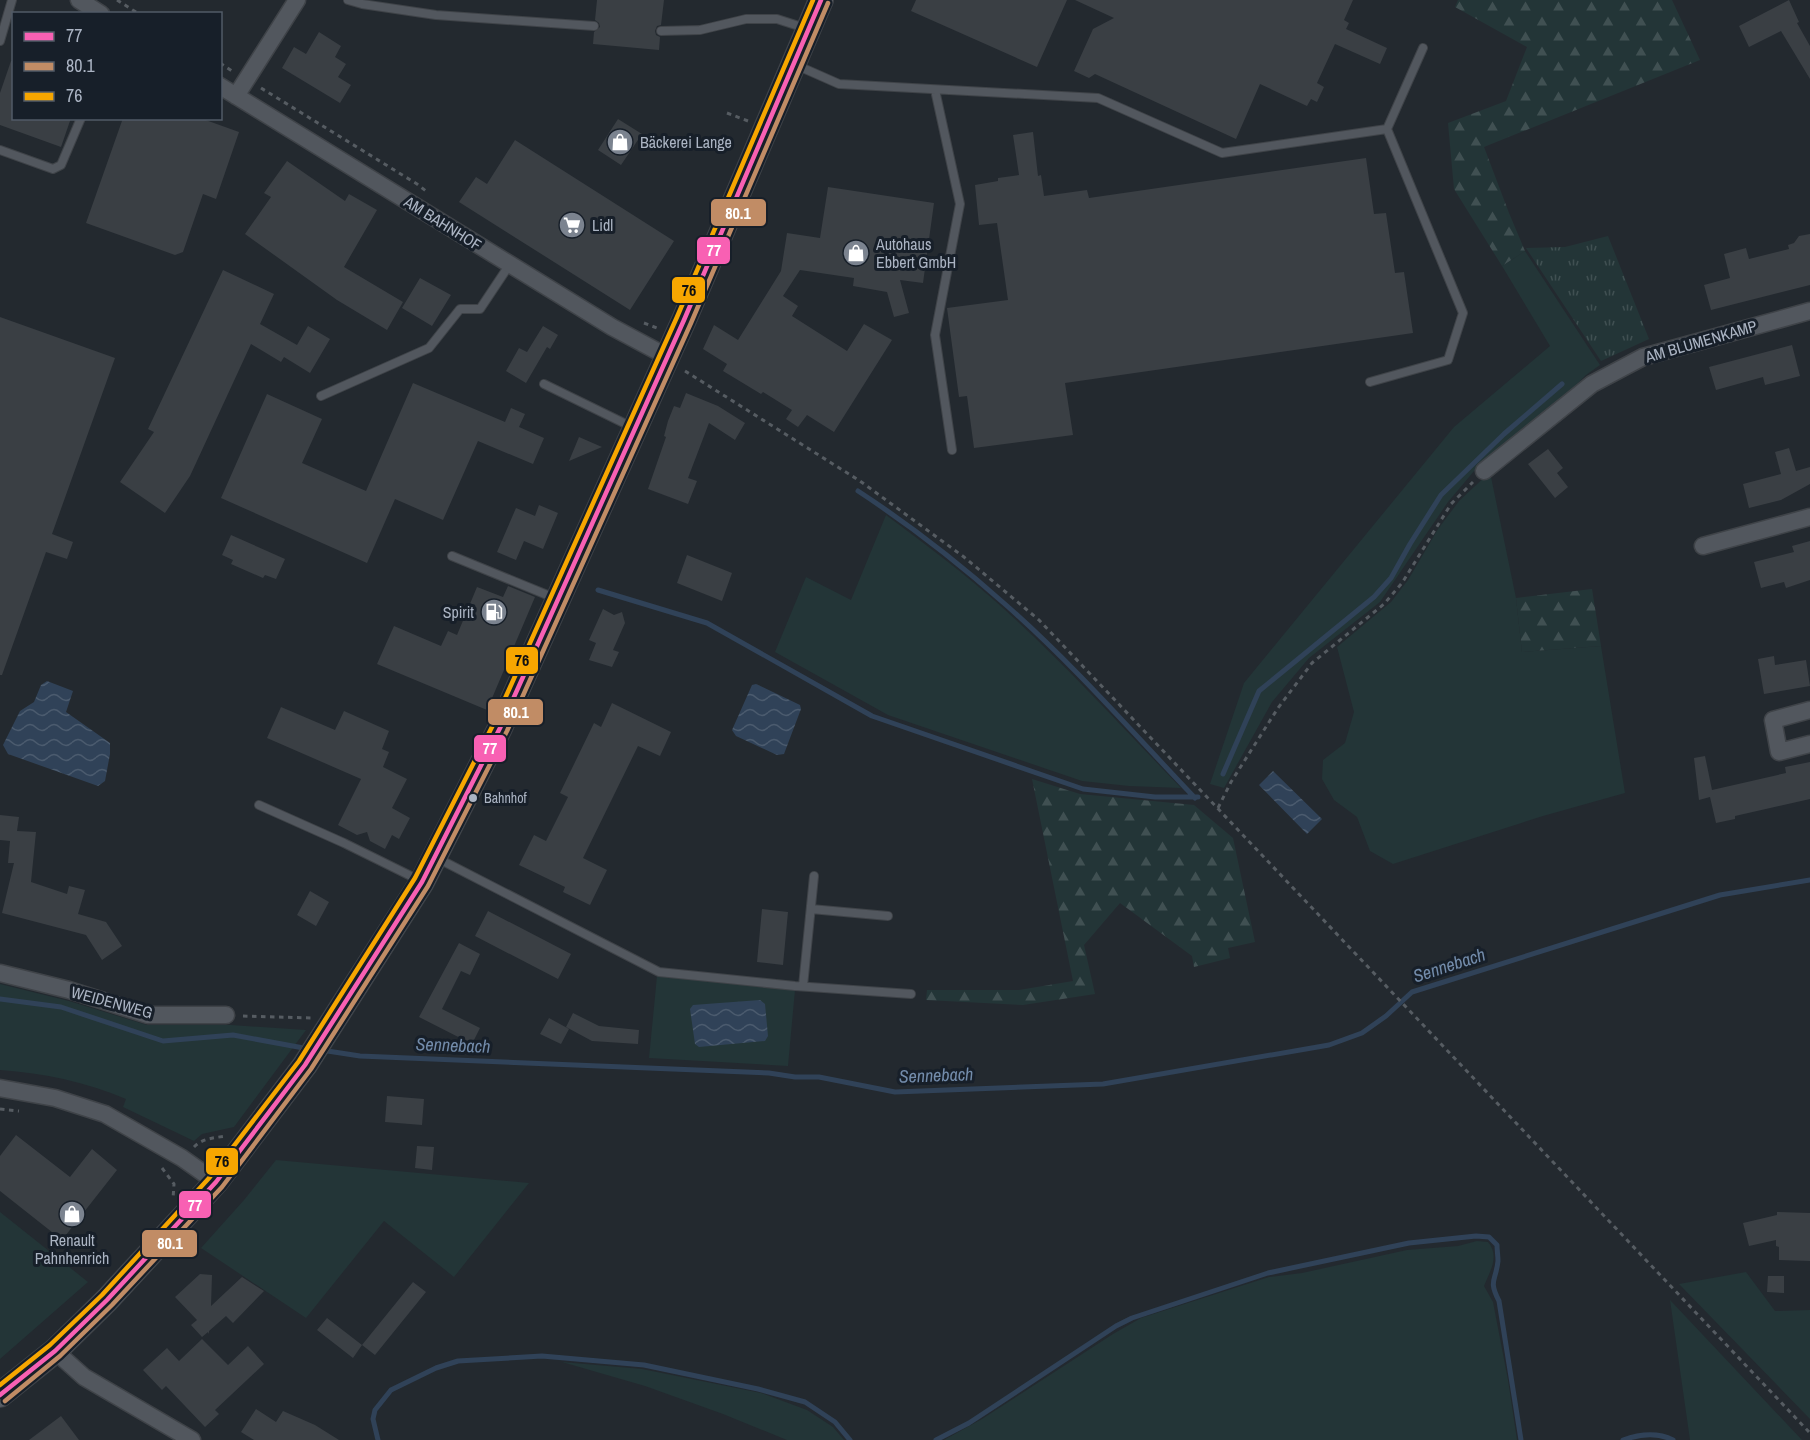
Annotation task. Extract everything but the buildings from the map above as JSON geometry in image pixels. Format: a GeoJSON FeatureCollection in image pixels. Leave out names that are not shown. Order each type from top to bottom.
{"type":"FeatureCollection","features":[{"type":"Feature","properties":{"kind":"main road"},"geometry":{"type":"LineString","coordinates":[[0,1395],[55,1351],[107,1300],[216,1182],[305,1065],[422,882],[500,728],[636,428],[675,363],[793,64],[821,0]]}},
{"type":"Feature","properties":{"kind":"street"},"geometry":{"type":"LineString","coordinates":[[79,0],[98,8]]}},
{"type":"Feature","properties":{"kind":"street"},"geometry":{"type":"LineString","coordinates":[[237,96],[297,0]]}},
{"type":"Feature","properties":{"kind":"street","name":"AM BAHNHOF"},"geometry":{"type":"LineString","coordinates":[[222,87],[612,327],[675,363]]}},
{"type":"Feature","properties":{"kind":"street","name":"AM BLUMENKAMP"},"geometry":{"type":"LineString","coordinates":[[1484,471],[1592,384],[1643,357],[1810,311]]}},
{"type":"Feature","properties":{"kind":"street"},"geometry":{"type":"LineString","coordinates":[[1703,546],[1810,517]]}},
{"type":"Feature","properties":{"kind":"street"},"geometry":{"type":"LineString","coordinates":[[1810,710],[1773,720],[1779,752],[1810,744]]}},
{"type":"Feature","properties":{"kind":"street","name":"WEIDENWEG"},"geometry":{"type":"LineString","coordinates":[[0,973],[69,990],[148,1015],[226,1015]]}},
{"type":"Feature","properties":{"kind":"street"},"geometry":{"type":"LineString","coordinates":[[0,1088],[55,1098],[105,1114],[182,1158],[216,1182]]}},
{"type":"Feature","properties":{"kind":"street"},"geometry":{"type":"LineString","coordinates":[[55,1351],[84,1377],[192,1440]]}},
{"type":"Feature","properties":{"kind":"lane"},"geometry":{"type":"LineString","coordinates":[[0,41],[12,0]]}},
{"type":"Feature","properties":{"kind":"lane"},"geometry":{"type":"LineString","coordinates":[[348,0],[436,15],[594,26]]}},
{"type":"Feature","properties":{"kind":"lane"},"geometry":{"type":"LineString","coordinates":[[661,31],[700,30],[746,19],[777,19],[809,29]]}},
{"type":"Feature","properties":{"kind":"lane"},"geometry":{"type":"LineString","coordinates":[[1370,382],[1448,360],[1463,313],[1387,129],[1423,48]]}},
{"type":"Feature","properties":{"kind":"lane"},"geometry":{"type":"LineString","coordinates":[[793,64],[839,84],[1098,98],[1222,153],[1387,129]]}},
{"type":"Feature","properties":{"kind":"lane"},"geometry":{"type":"LineString","coordinates":[[935,90],[960,204],[934,336],[952,450]]}},
{"type":"Feature","properties":{"kind":"lane"},"geometry":{"type":"LineString","coordinates":[[0,150],[53,169],[61,165],[80,120]]}},
{"type":"Feature","properties":{"kind":"lane"},"geometry":{"type":"LineString","coordinates":[[321,396],[429,348],[460,309],[480,309],[510,264]]}},
{"type":"Feature","properties":{"kind":"lane"},"geometry":{"type":"LineString","coordinates":[[544,384],[636,428]]}},
{"type":"Feature","properties":{"kind":"lane"},"geometry":{"type":"LineString","coordinates":[[452,556],[558,599]]}},
{"type":"Feature","properties":{"kind":"lane"},"geometry":{"type":"LineString","coordinates":[[260,805],[422,882]]}},
{"type":"Feature","properties":{"kind":"lane"},"geometry":{"type":"LineString","coordinates":[[435,857],[659,972],[911,994]]}},
{"type":"Feature","properties":{"kind":"lane"},"geometry":{"type":"LineString","coordinates":[[803,986],[814,876]]}},
{"type":"Feature","properties":{"kind":"lane"},"geometry":{"type":"LineString","coordinates":[[811,909],[888,916]]}},
{"type":"Feature","properties":{"kind":"path"},"geometry":{"type":"LineString","coordinates":[[117,0],[136,12]]}},
{"type":"Feature","properties":{"kind":"path"},"geometry":{"type":"LineString","coordinates":[[675,363],[860,481],[973,564],[1039,620],[1810,1433]]}},
{"type":"Feature","properties":{"kind":"path"},"geometry":{"type":"LineString","coordinates":[[1218,808],[1231,782],[1278,708],[1312,663],[1384,604],[1402,583],[1451,504],[1484,471]]}},
{"type":"Feature","properties":{"kind":"path"},"geometry":{"type":"LineString","coordinates":[[226,1015],[318,1018],[330,1027]]}},
{"type":"Feature","properties":{"kind":"path"},"geometry":{"type":"LineString","coordinates":[[0,1109],[22,1111]]}},
{"type":"Feature","properties":{"kind":"path"},"geometry":{"type":"LineString","coordinates":[[157,1162],[169,1175],[182,1158],[200,1142],[232,1135]]}},
{"type":"Feature","properties":{"kind":"green space"},"geometry":{"type":"Polygon","coordinates":[[[1458,0],[1672,0],[1700,60],[1484,147],[1525,251],[1502,266],[1454,189],[1448,123],[1506,101],[1527,47],[1455,7],[1458,0]]]}},
{"type":"Feature","properties":{"kind":"green space"},"geometry":{"type":"Polygon","coordinates":[[[1608,236],[1649,339],[1601,361],[1526,248],[1565,247],[1608,236]]]}},
{"type":"Feature","properties":{"kind":"green space"},"geometry":{"type":"Polygon","coordinates":[[[1525,251],[1600,365],[1480,464],[1448,502],[1380,602],[1309,658],[1272,702],[1224,788],[1210,784],[1244,683],[1454,427],[1550,346],[1502,266],[1525,251]]]}},
{"type":"Feature","properties":{"kind":"green space"},"geometry":{"type":"Polygon","coordinates":[[[1490,472],[1516,598],[1522,652],[1601,646],[1625,793],[1543,816],[1393,864],[1370,851],[1357,817],[1334,800],[1322,779],[1323,760],[1345,743],[1354,712],[1337,647],[1391,602],[1408,580],[1438,529],[1459,501],[1490,472]]]}},
{"type":"Feature","properties":{"kind":"green space"},"geometry":{"type":"Polygon","coordinates":[[[886,515],[961,572],[1027,630],[1181,788],[1082,781],[888,715],[775,652],[806,577],[851,600],[886,515]]]}},
{"type":"Feature","properties":{"kind":"green space"},"geometry":{"type":"Polygon","coordinates":[[[1592,589],[1601,646],[1522,652],[1516,598],[1592,589]]]}},
{"type":"Feature","properties":{"kind":"green space"},"geometry":{"type":"Polygon","coordinates":[[[1032,779],[1080,794],[1194,805],[1233,838],[1255,942],[1228,948],[1230,958],[1194,967],[1192,956],[1120,903],[1084,945],[1095,994],[1023,1005],[926,1000],[927,990],[1019,990],[1073,981],[1032,779]]]}},
{"type":"Feature","properties":{"kind":"green space"},"geometry":{"type":"Polygon","coordinates":[[[657,976],[795,990],[788,1066],[649,1058],[657,976]]]}},
{"type":"Feature","properties":{"kind":"green space"},"geometry":{"type":"Polygon","coordinates":[[[0,984],[69,1001],[147,1025],[231,1025],[306,1030],[234,1127],[202,1134],[194,1141],[123,1107],[126,1099],[111,1093],[64,1079],[0,1070],[0,984]]]}},
{"type":"Feature","properties":{"kind":"green space"},"geometry":{"type":"Polygon","coordinates":[[[276,1160],[529,1183],[454,1277],[384,1221],[306,1318],[201,1248],[276,1160]]]}},
{"type":"Feature","properties":{"kind":"green space"},"geometry":{"type":"Polygon","coordinates":[[[0,1212],[88,1282],[0,1359],[0,1212]]]}},
{"type":"Feature","properties":{"kind":"green space"},"geometry":{"type":"Polygon","coordinates":[[[1477,1241],[1488,1242],[1492,1247],[1493,1264],[1484,1286],[1493,1302],[1517,1440],[944,1440],[982,1419],[1141,1318],[1269,1277],[1302,1273],[1407,1250],[1458,1246],[1477,1241]]]}},
{"type":"Feature","properties":{"kind":"green space"},"geometry":{"type":"Polygon","coordinates":[[[1746,1272],[1775,1311],[1810,1310],[1810,1419],[1679,1284],[1746,1272]]]}},
{"type":"Feature","properties":{"kind":"green space"},"geometry":{"type":"Polygon","coordinates":[[[1670,1300],[1802,1440],[1690,1440],[1670,1300]]]}},
{"type":"Feature","properties":{"kind":"green space"},"geometry":{"type":"Polygon","coordinates":[[[562,1362],[642,1369],[761,1393],[807,1410],[833,1427],[844,1440],[787,1440],[645,1386],[562,1362]]]}},
{"type":"Feature","properties":{"kind":"water"},"geometry":{"type":"Polygon","coordinates":[[[47,681],[73,691],[66,712],[110,743],[105,781],[98,786],[8,754],[3,745],[20,711],[34,702],[41,685],[47,681]]]}},
{"type":"Feature","properties":{"kind":"water"},"geometry":{"type":"Polygon","coordinates":[[[756,684],[800,705],[801,709],[784,754],[777,755],[736,736],[732,730],[752,685],[756,684]]]}},
{"type":"Feature","properties":{"kind":"water"},"geometry":{"type":"Polygon","coordinates":[[[1273,771],[1322,819],[1307,834],[1259,785],[1273,771]]]}},
{"type":"Feature","properties":{"kind":"water"},"geometry":{"type":"Polygon","coordinates":[[[760,1000],[765,1004],[768,1036],[765,1041],[699,1047],[695,1044],[690,1009],[693,1005],[760,1000]]]}},
{"type":"Feature","properties":{"kind":"waterway"},"geometry":{"type":"LineString","coordinates":[[1223,774],[1259,691],[1374,597],[1391,578],[1441,495],[1504,434],[1562,384]]}},
{"type":"Feature","properties":{"kind":"waterway"},"geometry":{"type":"LineString","coordinates":[[858,491],[897,517],[953,560],[1031,628],[1079,675],[1195,798]]}},
{"type":"Feature","properties":{"kind":"waterway"},"geometry":{"type":"LineString","coordinates":[[598,590],[707,623],[872,716],[1083,789],[1155,797],[1198,797]]}},
{"type":"Feature","properties":{"kind":"waterway","name":"Sennebach"},"geometry":{"type":"LineString","coordinates":[[321,1050],[360,1056],[769,1073],[795,1077],[819,1077],[895,1092],[1103,1084],[1329,1045],[1362,1033],[1386,1016],[1412,992],[1720,895],[1810,880]]}},
{"type":"Feature","properties":{"kind":"waterway","name":"Sennebach"},"geometry":{"type":"LineString","coordinates":[[0,999],[61,1007],[163,1041],[233,1035],[309,1049]]}},
{"type":"Feature","properties":{"kind":"waterway"},"geometry":{"type":"LineString","coordinates":[[936,1440],[969,1423],[1116,1326],[1132,1318],[1268,1273],[1409,1243],[1476,1236],[1489,1237],[1497,1245],[1498,1261],[1493,1284],[1499,1301],[1521,1440]]}},
{"type":"Feature","properties":{"kind":"waterway"},"geometry":{"type":"LineString","coordinates":[[378,1440],[373,1419],[375,1410],[391,1390],[436,1368],[458,1361],[542,1356],[644,1365],[758,1389],[805,1402],[835,1422],[850,1440]]}},
{"type":"Feature","properties":{"kind":"waterway"},"geometry":{"type":"LineString","coordinates":[[1623,1440],[1648,1435],[1673,1440]]}},
{"type":"Feature","properties":{"kind":"transit line","name":"76"},"geometry":{"type":"LineString","coordinates":[[0,1385],[50,1345],[102,1295],[210,1177],[299,1061],[415,878],[493,725],[677,317],[813,0]]}},
{"type":"Feature","properties":{"kind":"transit line","name":"77"},"geometry":{"type":"LineString","coordinates":[[0,1395],[55,1351],[107,1300],[216,1182],[305,1065],[422,882],[500,728],[684,320],[821,0]]}},
{"type":"Feature","properties":{"kind":"transit line","name":"80.1"},"geometry":{"type":"LineString","coordinates":[[5,1401],[60,1356],[112,1305],[222,1187],[311,1069],[428,886],[507,731],[691,323],[828,3]]}},
{"type":"Feature","properties":{"kind":"place","name":"Bäckerei Lange"},"geometry":{"type":"Point","coordinates":[620,142]}},
{"type":"Feature","properties":{"kind":"place","name":"Lidl"},"geometry":{"type":"Point","coordinates":[572,225]}},
{"type":"Feature","properties":{"kind":"place","name":"Autohaus Ebbert GmbH"},"geometry":{"type":"Point","coordinates":[856,253]}},
{"type":"Feature","properties":{"kind":"place","name":"Spirit"},"geometry":{"type":"Point","coordinates":[494,612]}},
{"type":"Feature","properties":{"kind":"place","name":"Bahnhof"},"geometry":{"type":"Point","coordinates":[473,798]}},
{"type":"Feature","properties":{"kind":"place","name":"Renault Pahnhenrich"},"geometry":{"type":"Point","coordinates":[72,1214]}}]}
